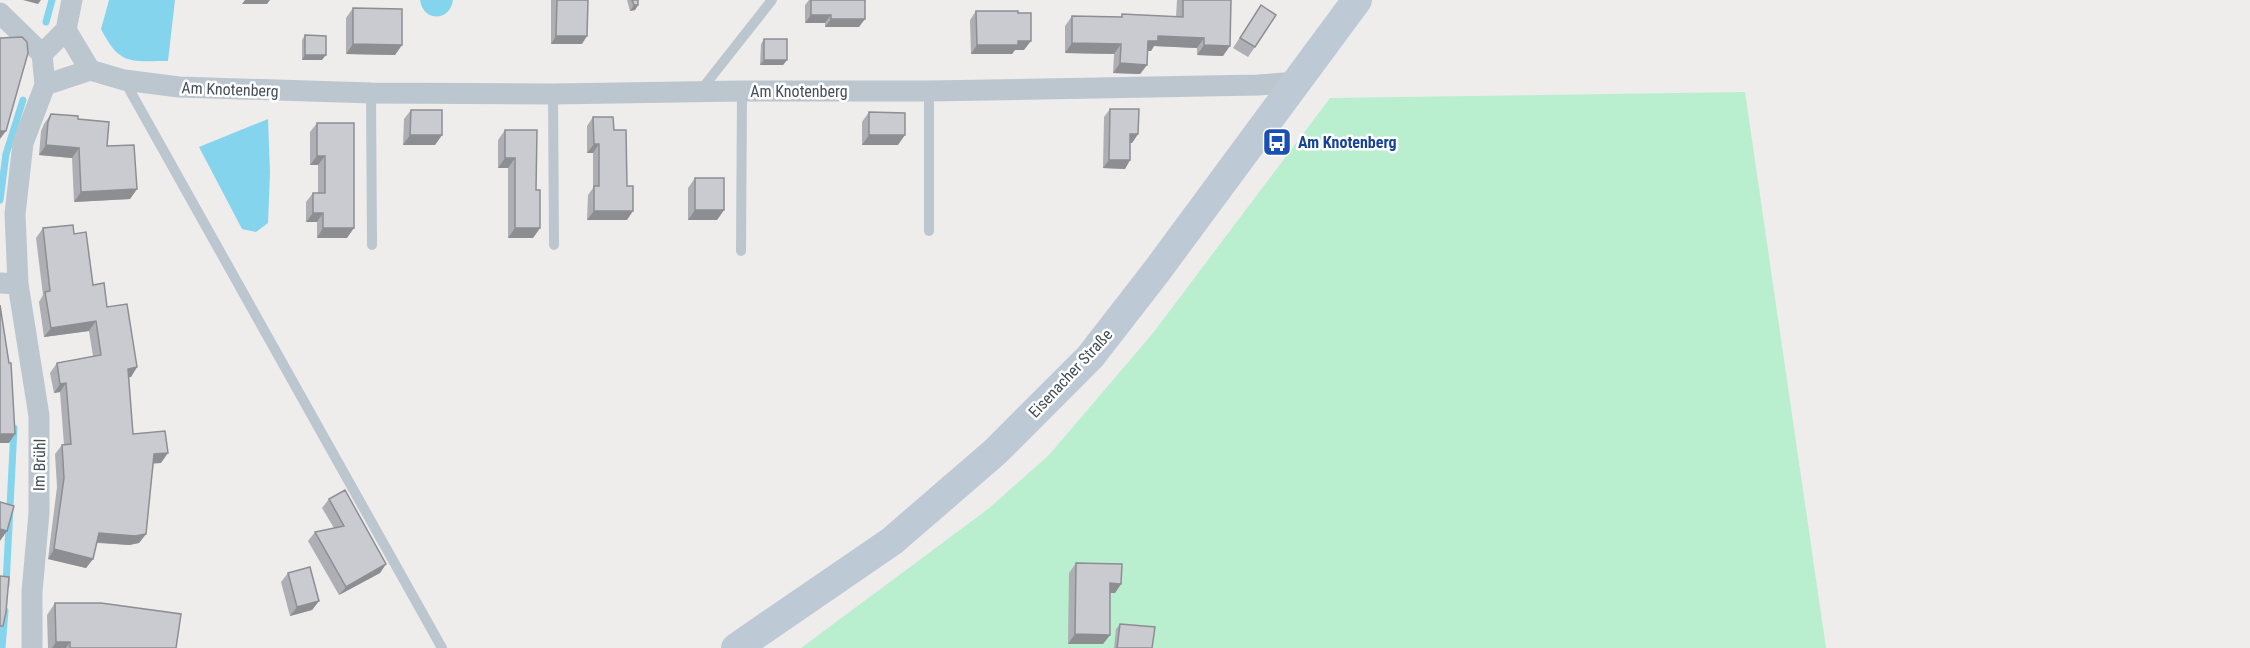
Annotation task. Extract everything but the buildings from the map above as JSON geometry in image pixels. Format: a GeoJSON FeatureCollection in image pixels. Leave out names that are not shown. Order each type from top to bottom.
{"type":"FeatureCollection","features":[{"type":"Feature","properties":{"kind":"main road","name":"Eisenacher Straße"},"geometry":{"type":"LineString","coordinates":[[736,648],[892,541],[995,452],[1090,357],[1156,272],[1357,0]]}},
{"type":"Feature","properties":{"kind":"street"},"geometry":{"type":"LineString","coordinates":[[0,13],[42,54],[66,30],[72,0]]}},
{"type":"Feature","properties":{"kind":"street"},"geometry":{"type":"LineString","coordinates":[[45,85],[90,70],[66,30]]}},
{"type":"Feature","properties":{"kind":"street","name":"Im Brühl"},"geometry":{"type":"LineString","coordinates":[[32,648],[32,592],[39,513],[39,416],[9,283],[23,143],[45,85],[42,54]]}},
{"type":"Feature","properties":{"kind":"street","name":"Am Knotenberg"},"geometry":{"type":"LineString","coordinates":[[90,70],[124,80],[179,87],[371,93],[929,91],[1258,85],[1298,82]]}},
{"type":"Feature","properties":{"kind":"lane"},"geometry":{"type":"LineString","coordinates":[[699,93],[772,0]]}},
{"type":"Feature","properties":{"kind":"lane"},"geometry":{"type":"LineString","coordinates":[[124,80],[442,648]]}},
{"type":"Feature","properties":{"kind":"lane","name":"Am Knotenberg"},"geometry":{"type":"LineString","coordinates":[[741,251],[742,91]]}},
{"type":"Feature","properties":{"kind":"lane"},"geometry":{"type":"LineString","coordinates":[[929,91],[929,231]]}},
{"type":"Feature","properties":{"kind":"lane"},"geometry":{"type":"LineString","coordinates":[[371,93],[372,245]]}},
{"type":"Feature","properties":{"kind":"lane"},"geometry":{"type":"LineString","coordinates":[[553,94],[554,245]]}},
{"type":"Feature","properties":{"kind":"green space"},"geometry":{"type":"Polygon","coordinates":[[[1745,92],[1826,648],[801,648],[988,509],[1049,455],[1153,333],[1330,98],[1745,92]]]}},
{"type":"Feature","properties":{"kind":"water"},"geometry":{"type":"Polygon","coordinates":[[[109,0],[175,0],[168,61],[135,61],[127,59],[114,50],[101,29],[109,0]]]}},
{"type":"Feature","properties":{"kind":"water"},"geometry":{"type":"Polygon","coordinates":[[[420,0],[453,0],[447,12],[436,16],[426,12],[420,0]]]}},
{"type":"Feature","properties":{"kind":"water"},"geometry":{"type":"Polygon","coordinates":[[[268,119],[270,173],[268,223],[256,232],[242,229],[199,147],[268,119]]]}},
{"type":"Feature","properties":{"kind":"waterway"},"geometry":{"type":"LineString","coordinates":[[46,22],[52,0]]}},
{"type":"Feature","properties":{"kind":"waterway"},"geometry":{"type":"LineString","coordinates":[[0,200],[6,154],[23,100]]}},
{"type":"Feature","properties":{"kind":"waterway"},"geometry":{"type":"LineString","coordinates":[[6,585],[14,428]]}},
{"type":"Feature","properties":{"kind":"waterway"},"geometry":{"type":"LineString","coordinates":[[2,648],[5,611]]}},
{"type":"Feature","properties":{"kind":"place","name":"Am Knotenberg"},"geometry":{"type":"Point","coordinates":[1277,142]}}]}
